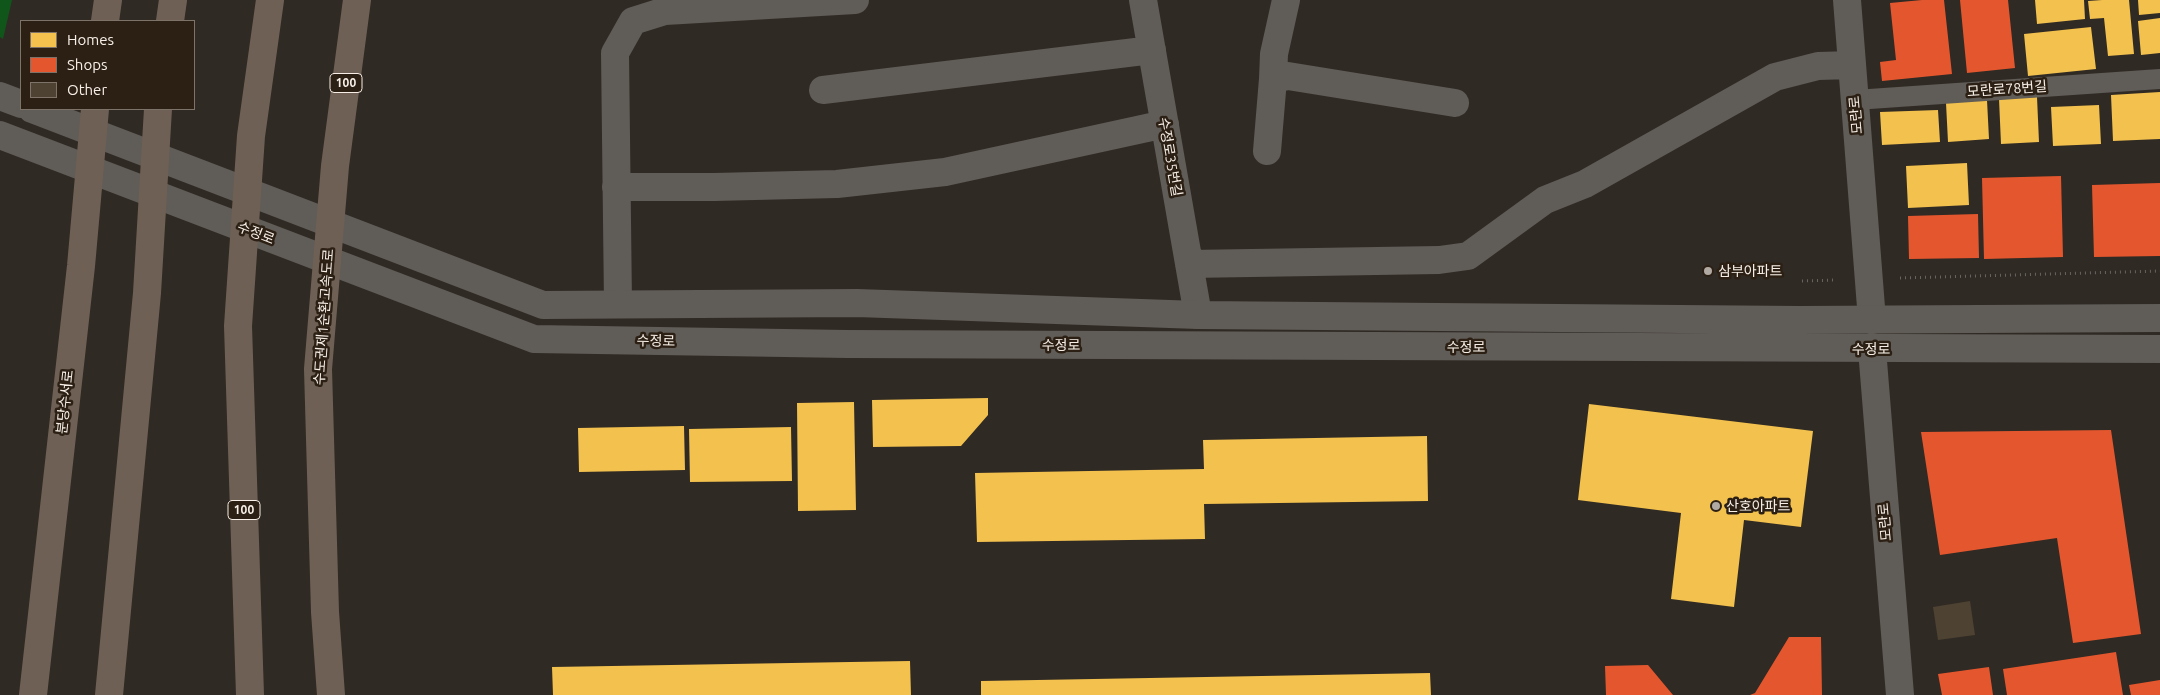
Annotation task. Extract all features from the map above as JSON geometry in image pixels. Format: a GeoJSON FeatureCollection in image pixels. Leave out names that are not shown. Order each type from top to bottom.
{"type":"FeatureCollection","features":[{"type":"Feature","properties":{"kind":"highway"},"geometry":{"type":"LineString","coordinates":[[105,20],[108,0]]}},
{"type":"Feature","properties":{"kind":"highway"},"geometry":{"type":"LineString","coordinates":[[170,20],[173,0]]}},
{"type":"Feature","properties":{"kind":"highway","name":"100"},"geometry":{"type":"LineString","coordinates":[[250,695],[238,326],[251,136],[270,0]]}},
{"type":"Feature","properties":{"kind":"highway","name":"수도권제1순환고속도로"},"geometry":{"type":"LineString","coordinates":[[331,695],[325,612],[318,369],[335,166],[357,0]]}},
{"type":"Feature","properties":{"kind":"highway","name":"분당수서로"},"geometry":{"type":"LineString","coordinates":[[33,695],[81,266],[95,110]]}},
{"type":"Feature","properties":{"kind":"highway"},"geometry":{"type":"LineString","coordinates":[[109,695],[147,293],[158,110]]}},
{"type":"Feature","properties":{"kind":"main road"},"geometry":{"type":"LineString","coordinates":[[618,304],[615,53],[633,21],[665,11],[855,0]]}},
{"type":"Feature","properties":{"kind":"main road","name":"수정로35번길"},"geometry":{"type":"LineString","coordinates":[[1143,0],[1198,315]]}},
{"type":"Feature","properties":{"kind":"main road"},"geometry":{"type":"LineString","coordinates":[[1267,151],[1274,54],[1286,0]]}},
{"type":"Feature","properties":{"kind":"main road","name":"모란로"},"geometry":{"type":"LineString","coordinates":[[1852,1],[1852,65],[1872,320]]}},
{"type":"Feature","properties":{"kind":"main road"},"geometry":{"type":"LineString","coordinates":[[823,90],[1152,50]]}},
{"type":"Feature","properties":{"kind":"main road"},"geometry":{"type":"LineString","coordinates":[[1189,264],[1439,260],[1468,256],[1545,200],[1585,184],[1775,77],[1818,66],[1852,65]]}},
{"type":"Feature","properties":{"kind":"main road"},"geometry":{"type":"LineString","coordinates":[[1273,79],[1288,76],[1455,103]]}},
{"type":"Feature","properties":{"kind":"main road"},"geometry":{"type":"LineString","coordinates":[[0,96],[20,104]]}},
{"type":"Feature","properties":{"kind":"main road","name":"수정로"},"geometry":{"type":"LineString","coordinates":[[35,110],[542,305],[857,303],[1198,315],[1872,320],[2160,318]]}},
{"type":"Feature","properties":{"kind":"main road"},"geometry":{"type":"LineString","coordinates":[[616,187],[836,184],[876,180],[945,172],[1165,124]]}},
{"type":"Feature","properties":{"kind":"main road","name":"수정로"},"geometry":{"type":"LineString","coordinates":[[0,135],[534,340],[857,344],[2160,349]]}},
{"type":"Feature","properties":{"kind":"main road","name":"모란로"},"geometry":{"type":"LineString","coordinates":[[1872,349],[1900,695]]}},
{"type":"Feature","properties":{"kind":"lane","name":"모란로78번길"},"geometry":{"type":"LineString","coordinates":[[1855,100],[2160,79]]}},
{"type":"Feature","properties":{"kind":"path"},"geometry":{"type":"LineString","coordinates":[[1906,278],[2160,271]]}},
{"type":"Feature","properties":{"kind":"green space"},"geometry":{"type":"Polygon","coordinates":[[[0,0],[12,0],[3,39],[0,37],[0,0]]]}},
{"type":"Feature","properties":{"kind":"building: Homes"},"geometry":{"type":"Polygon","coordinates":[[[2035,0],[2084,0],[2085,19],[2037,24],[2035,0]]]}},
{"type":"Feature","properties":{"kind":"building: Homes"},"geometry":{"type":"Polygon","coordinates":[[[2129,0],[2134,54],[2108,56],[2104,18],[2090,19],[2088,1],[2129,0]]]}},
{"type":"Feature","properties":{"kind":"building: Homes"},"geometry":{"type":"Polygon","coordinates":[[[2138,0],[2160,0],[2160,13],[2139,15],[2138,0]]]}},
{"type":"Feature","properties":{"kind":"building: Homes"},"geometry":{"type":"Polygon","coordinates":[[[2160,18],[2160,53],[2141,55],[2138,21],[2160,18]]]}},
{"type":"Feature","properties":{"kind":"building: Homes"},"geometry":{"type":"Polygon","coordinates":[[[2091,27],[2096,69],[2028,76],[2024,34],[2091,27]]]}},
{"type":"Feature","properties":{"kind":"building: Homes"},"geometry":{"type":"Polygon","coordinates":[[[2160,92],[2160,139],[2113,141],[2111,95],[2160,92]]]}},
{"type":"Feature","properties":{"kind":"building: Homes"},"geometry":{"type":"Polygon","coordinates":[[[2037,97],[2039,142],[2001,144],[1999,99],[2037,97]]]}},
{"type":"Feature","properties":{"kind":"building: Homes"},"geometry":{"type":"Polygon","coordinates":[[[1987,100],[1989,139],[1948,142],[1946,103],[1987,100]]]}},
{"type":"Feature","properties":{"kind":"building: Homes"},"geometry":{"type":"Polygon","coordinates":[[[2099,105],[2101,144],[2053,146],[2051,107],[2099,105]]]}},
{"type":"Feature","properties":{"kind":"building: Homes"},"geometry":{"type":"Polygon","coordinates":[[[1938,110],[1940,142],[1882,145],[1880,112],[1938,110]]]}},
{"type":"Feature","properties":{"kind":"building: Homes"},"geometry":{"type":"Polygon","coordinates":[[[1967,163],[1969,205],[1908,208],[1906,166],[1967,163]]]}},
{"type":"Feature","properties":{"kind":"building: Homes"},"geometry":{"type":"Polygon","coordinates":[[[988,398],[988,415],[961,446],[873,447],[872,400],[988,398]]]}},
{"type":"Feature","properties":{"kind":"building: Homes"},"geometry":{"type":"Polygon","coordinates":[[[854,402],[856,510],[798,511],[797,403],[854,402]]]}},
{"type":"Feature","properties":{"kind":"building: Homes","name":"산호아파트"},"geometry":{"type":"Polygon","coordinates":[[[1589,404],[1813,431],[1801,527],[1744,520],[1734,607],[1671,599],[1681,513],[1578,500],[1589,404]]]}},
{"type":"Feature","properties":{"kind":"building: Homes"},"geometry":{"type":"Polygon","coordinates":[[[684,426],[685,470],[579,472],[578,428],[684,426]]]}},
{"type":"Feature","properties":{"kind":"building: Homes"},"geometry":{"type":"Polygon","coordinates":[[[791,427],[792,481],[690,482],[689,429],[791,427]]]}},
{"type":"Feature","properties":{"kind":"building: Homes"},"geometry":{"type":"Polygon","coordinates":[[[1427,436],[1428,501],[1204,504],[1205,539],[977,542],[975,473],[1204,469],[1203,440],[1427,436]]]}},
{"type":"Feature","properties":{"kind":"building: Homes"},"geometry":{"type":"Polygon","coordinates":[[[910,661],[911,695],[553,695],[552,667],[910,661]]]}},
{"type":"Feature","properties":{"kind":"building: Homes"},"geometry":{"type":"Polygon","coordinates":[[[1430,673],[1431,695],[981,695],[981,681],[1430,673]]]}},
{"type":"Feature","properties":{"kind":"building: Shops"},"geometry":{"type":"Polygon","coordinates":[[[1944,0],[1952,74],[1882,81],[1880,62],[1896,60],[1890,3],[1944,0]]]}},
{"type":"Feature","properties":{"kind":"building: Shops"},"geometry":{"type":"Polygon","coordinates":[[[1960,0],[2008,0],[2015,68],[1967,73],[1960,0]]]}},
{"type":"Feature","properties":{"kind":"building: Shops"},"geometry":{"type":"Polygon","coordinates":[[[2061,176],[2063,257],[1984,259],[1982,178],[2061,176]]]}},
{"type":"Feature","properties":{"kind":"building: Shops"},"geometry":{"type":"Polygon","coordinates":[[[2160,183],[2160,256],[2094,257],[2092,185],[2160,183]]]}},
{"type":"Feature","properties":{"kind":"building: Shops"},"geometry":{"type":"Polygon","coordinates":[[[1978,214],[1979,258],[1909,259],[1908,216],[1978,214]]]}},
{"type":"Feature","properties":{"kind":"building: Shops"},"geometry":{"type":"Polygon","coordinates":[[[2111,430],[2141,634],[2073,643],[2057,538],[1940,555],[1921,432],[2111,430]]]}},
{"type":"Feature","properties":{"kind":"building: Shops"},"geometry":{"type":"Polygon","coordinates":[[[1789,637],[1821,637],[1822,695],[1750,695],[1755,693],[1789,637]]]}},
{"type":"Feature","properties":{"kind":"building: Shops"},"geometry":{"type":"Polygon","coordinates":[[[2116,652],[2123,695],[2007,695],[2003,669],[2116,652]]]}},
{"type":"Feature","properties":{"kind":"building: Shops"},"geometry":{"type":"Polygon","coordinates":[[[1648,665],[1673,695],[1606,695],[1605,666],[1648,665]]]}},
{"type":"Feature","properties":{"kind":"building: Shops"},"geometry":{"type":"Polygon","coordinates":[[[1989,667],[1993,695],[1942,695],[1938,674],[1989,667]]]}},
{"type":"Feature","properties":{"kind":"building: Shops"},"geometry":{"type":"Polygon","coordinates":[[[2160,680],[2160,695],[2131,695],[2129,685],[2160,680]]]}},
{"type":"Feature","properties":{"kind":"building: Other"},"geometry":{"type":"Polygon","coordinates":[[[1970,601],[1975,635],[1938,640],[1933,607],[1970,601]]]}},
{"type":"Feature","properties":{"kind":"place","name":"삼부아파트"},"geometry":{"type":"Point","coordinates":[1708,271]}},
{"type":"Feature","properties":{"kind":"place","name":"산호아파트"},"geometry":{"type":"Point","coordinates":[1716,506]}}]}
